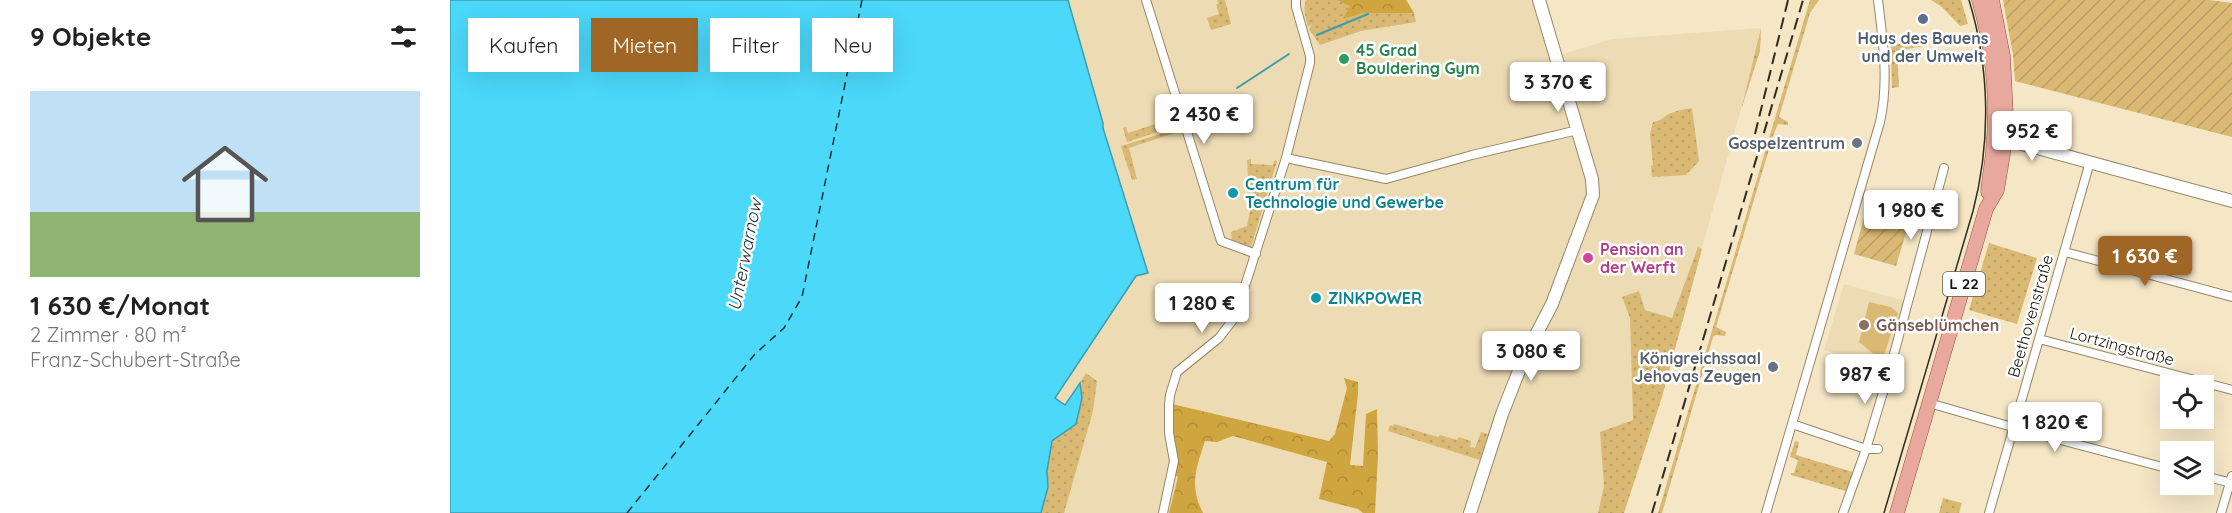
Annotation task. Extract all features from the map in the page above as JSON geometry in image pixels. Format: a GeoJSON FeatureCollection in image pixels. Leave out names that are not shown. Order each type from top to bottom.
{"type":"FeatureCollection","features":[{"type":"Feature","properties":{"kind":"main road","name":"L 22"},"geometry":{"type":"LineString","coordinates":[[1897,513],[1986,209],[1997,190],[1999,138],[1993,68],[1979,0]]}},
{"type":"Feature","properties":{"kind":"main road","name":"L 22"},"geometry":{"type":"LineString","coordinates":[[1992,0],[2000,38],[2007,100],[1999,138]]}},
{"type":"Feature","properties":{"kind":"street"},"geometry":{"type":"LineString","coordinates":[[1146,0],[1221,241],[1256,254]]}},
{"type":"Feature","properties":{"kind":"street"},"geometry":{"type":"LineString","coordinates":[[1163,513],[1174,461],[1169,433],[1169,405],[1177,372],[1219,338],[1240,307],[1286,158],[1310,63],[1296,0]]}},
{"type":"Feature","properties":{"kind":"street"},"geometry":{"type":"LineString","coordinates":[[1470,513],[1499,422],[1524,358],[1552,304],[1587,214],[1593,188],[1539,0]]}},
{"type":"Feature","properties":{"kind":"street"},"geometry":{"type":"LineString","coordinates":[[1766,513],[1869,167],[1882,113],[1885,95],[1884,66],[1878,0]]}},
{"type":"Feature","properties":{"kind":"street"},"geometry":{"type":"LineString","coordinates":[[1286,158],[1386,179],[1506,146],[1578,130]]}},
{"type":"Feature","properties":{"kind":"street"},"geometry":{"type":"LineString","coordinates":[[1999,138],[2232,201]]}},
{"type":"Feature","properties":{"kind":"street","name":"Beethovenstraße"},"geometry":{"type":"LineString","coordinates":[[1989,513],[2090,162]]}},
{"type":"Feature","properties":{"kind":"street"},"geometry":{"type":"LineString","coordinates":[[1843,513],[1866,449],[1890,369],[1944,168]]}},
{"type":"Feature","properties":{"kind":"street"},"geometry":{"type":"LineString","coordinates":[[2065,252],[2232,297]]}},
{"type":"Feature","properties":{"kind":"street","name":"Lortzingstraße"},"geometry":{"type":"LineString","coordinates":[[2039,339],[2232,390]]}},
{"type":"Feature","properties":{"kind":"street"},"geometry":{"type":"LineString","coordinates":[[1929,403],[2160,466]]}},
{"type":"Feature","properties":{"kind":"street"},"geometry":{"type":"LineString","coordinates":[[1792,424],[1866,449],[1878,449]]}},
{"type":"Feature","properties":{"kind":"street"},"geometry":{"type":"LineString","coordinates":[[2214,478],[2231,481],[2221,513]]}},
{"type":"Feature","properties":{"kind":"shaded area"},"geometry":{"type":"Polygon","coordinates":[[[1068,0],[1539,0],[1557,56],[1612,39],[1761,28],[1742,106],[1681,322],[1645,310],[1622,297],[1630,318],[1633,420],[1600,432],[1604,486],[1598,513],[1063,513],[1086,374],[1065,405],[1054,398],[1136,276],[1148,273],[1103,128],[1068,0]]]}},
{"type":"Feature","properties":{"kind":"shaded area"},"geometry":{"type":"Polygon","coordinates":[[[1217,0],[1225,0],[1231,24],[1211,30],[1207,18],[1219,14],[1217,0]]]}},
{"type":"Feature","properties":{"kind":"shaded area"},"geometry":{"type":"Polygon","coordinates":[[[1306,0],[1406,0],[1414,13],[1416,22],[1361,31],[1320,45],[1309,29],[1312,24],[1308,27],[1305,14],[1306,0]]]}},
{"type":"Feature","properties":{"kind":"shaded area"},"geometry":{"type":"Polygon","coordinates":[[[1810,0],[1819,0],[1810,13],[1779,117],[1788,122],[1788,125],[1778,124],[1773,136],[1716,327],[1726,332],[1725,336],[1713,337],[1662,513],[1658,513],[1810,0]]]}},
{"type":"Feature","properties":{"kind":"shaded area"},"geometry":{"type":"Polygon","coordinates":[[[1931,0],[1961,0],[1968,24],[1960,26],[1942,7],[1931,0]]]}},
{"type":"Feature","properties":{"kind":"shaded area"},"geometry":{"type":"Polygon","coordinates":[[[2003,0],[2209,0],[2232,3],[2232,137],[2015,81],[2013,55],[2003,0]]]}},
{"type":"Feature","properties":{"kind":"shaded area"},"geometry":{"type":"Polygon","coordinates":[[[1761,28],[1760,51],[1742,107],[1742,106],[1761,28]]]}},
{"type":"Feature","properties":{"kind":"shaded area"},"geometry":{"type":"Polygon","coordinates":[[[1922,38],[1923,46],[1897,51],[1899,87],[1892,88],[1891,46],[1922,38]]]}},
{"type":"Feature","properties":{"kind":"shaded area"},"geometry":{"type":"Polygon","coordinates":[[[1692,108],[1699,161],[1686,175],[1652,177],[1650,134],[1653,122],[1673,112],[1692,108]]]}},
{"type":"Feature","properties":{"kind":"shaded area"},"geometry":{"type":"Polygon","coordinates":[[[1177,117],[1179,125],[1127,142],[1123,128],[1126,127],[1128,133],[1177,117]]]}},
{"type":"Feature","properties":{"kind":"shaded area"},"geometry":{"type":"Polygon","coordinates":[[[1180,128],[1181,131],[1129,148],[1137,179],[1132,180],[1121,146],[1180,128]]]}},
{"type":"Feature","properties":{"kind":"shaded area"},"geometry":{"type":"Polygon","coordinates":[[[1251,159],[1251,164],[1273,165],[1275,160],[1277,161],[1251,247],[1232,243],[1231,232],[1247,226],[1252,200],[1249,199],[1247,160],[1251,159]]]}},
{"type":"Feature","properties":{"kind":"shaded area"},"geometry":{"type":"Polygon","coordinates":[[[1865,214],[1908,226],[1896,266],[1854,254],[1865,214]]]}},
{"type":"Feature","properties":{"kind":"shaded area"},"geometry":{"type":"Polygon","coordinates":[[[1989,243],[2037,258],[2017,324],[1969,310],[1989,243]]]}},
{"type":"Feature","properties":{"kind":"shaded area"},"geometry":{"type":"Polygon","coordinates":[[[1698,247],[1702,249],[1662,397],[1624,513],[1598,513],[1604,486],[1600,432],[1633,420],[1630,318],[1622,297],[1639,291],[1645,310],[1672,318],[1698,247]]]}},
{"type":"Feature","properties":{"kind":"shaded area","name":"Gänseblümchen"},"geometry":{"type":"Polygon","coordinates":[[[1844,284],[1905,301],[1885,367],[1824,350],[1844,284]]]}},
{"type":"Feature","properties":{"kind":"shaded area"},"geometry":{"type":"Polygon","coordinates":[[[1869,302],[1891,307],[1898,313],[1883,358],[1876,356],[1859,342],[1869,302]]]}},
{"type":"Feature","properties":{"kind":"shaded area"},"geometry":{"type":"Polygon","coordinates":[[[1086,373],[1097,381],[1093,411],[1064,513],[1041,513],[1048,487],[1047,471],[1052,441],[1076,424],[1082,398],[1080,383],[1086,373]]]}},
{"type":"Feature","properties":{"kind":"shaded area"},"geometry":{"type":"Polygon","coordinates":[[[1394,424],[1438,437],[1440,435],[1457,440],[1459,437],[1471,441],[1470,447],[1475,448],[1481,432],[1488,434],[1480,460],[1388,431],[1390,425],[1394,424]]]}},
{"type":"Feature","properties":{"kind":"shaded area"},"geometry":{"type":"Polygon","coordinates":[[[1795,441],[1799,442],[1796,455],[1853,472],[1846,491],[1791,475],[1794,473],[1798,460],[1790,457],[1795,441]]]}},
{"type":"Feature","properties":{"kind":"shaded area"},"geometry":{"type":"Polygon","coordinates":[[[1943,498],[1962,503],[1959,513],[1939,513],[1943,498]]]}},
{"type":"Feature","properties":{"kind":"green space"},"geometry":{"type":"Polygon","coordinates":[[[1337,0],[1406,0],[1414,13],[1362,13],[1343,19],[1350,6],[1337,0]]]}},
{"type":"Feature","properties":{"kind":"green space"},"geometry":{"type":"Polygon","coordinates":[[[1344,378],[1358,382],[1350,465],[1363,466],[1366,414],[1377,409],[1378,455],[1375,513],[1363,513],[1358,509],[1319,499],[1327,462],[1233,436],[1217,442],[1205,441],[1195,477],[1196,494],[1203,513],[1169,513],[1178,477],[1175,475],[1172,404],[1329,441],[1335,434],[1347,388],[1344,378]]]}},
{"type":"Feature","properties":{"kind":"water","name":"Unterwarnow"},"geometry":{"type":"Polygon","coordinates":[[[450,0],[1068,0],[1103,128],[1148,273],[1136,276],[1055,398],[1065,405],[1080,383],[1082,398],[1076,424],[1052,441],[1047,471],[1048,487],[1041,513],[450,513],[450,0]]]}},
{"type":"Feature","properties":{"kind":"waterway"},"geometry":{"type":"LineString","coordinates":[[1317,35],[1368,14]]}},
{"type":"Feature","properties":{"kind":"waterway"},"geometry":{"type":"LineString","coordinates":[[1237,88],[1289,54]]}},
{"type":"Feature","properties":{"kind":"ferry route"},"geometry":{"type":"LineString","coordinates":[[627,513],[755,354],[784,328],[802,297],[862,0]]}},
{"type":"Feature","properties":{"kind":"tram line"},"geometry":{"type":"LineString","coordinates":[[1884,513],[1979,185],[1986,106],[1981,52],[1969,0]]}},
{"type":"Feature","properties":{"kind":"railway"},"geometry":{"type":"LineString","coordinates":[[1755,134],[1788,0]]}},
{"type":"Feature","properties":{"kind":"railway"},"geometry":{"type":"LineString","coordinates":[[1652,513],[1803,0]]}},
{"type":"Feature","properties":{"kind":"place","name":"Haus des Bauens und der Umwelt"},"geometry":{"type":"Point","coordinates":[1923,19]}},
{"type":"Feature","properties":{"kind":"place","name":"45 Grad Bouldering Gym"},"geometry":{"type":"Point","coordinates":[1344,59]}},
{"type":"Feature","properties":{"kind":"place","name":"Gospelzentrum"},"geometry":{"type":"Point","coordinates":[1857,143]}},
{"type":"Feature","properties":{"kind":"place","name":"Centrum für Technologie und Gewerbe"},"geometry":{"type":"Point","coordinates":[1233,193]}},
{"type":"Feature","properties":{"kind":"place","name":"Pension an der Werft"},"geometry":{"type":"Point","coordinates":[1588,258]}},
{"type":"Feature","properties":{"kind":"place","name":"ZINKPOWER"},"geometry":{"type":"Point","coordinates":[1316,298]}},
{"type":"Feature","properties":{"kind":"place","name":"Gänseblümchen"},"geometry":{"type":"Point","coordinates":[1864,325]}},
{"type":"Feature","properties":{"kind":"place","name":"Königreichssaal Jehovas Zeugen"},"geometry":{"type":"Point","coordinates":[1773,367]}}]}
